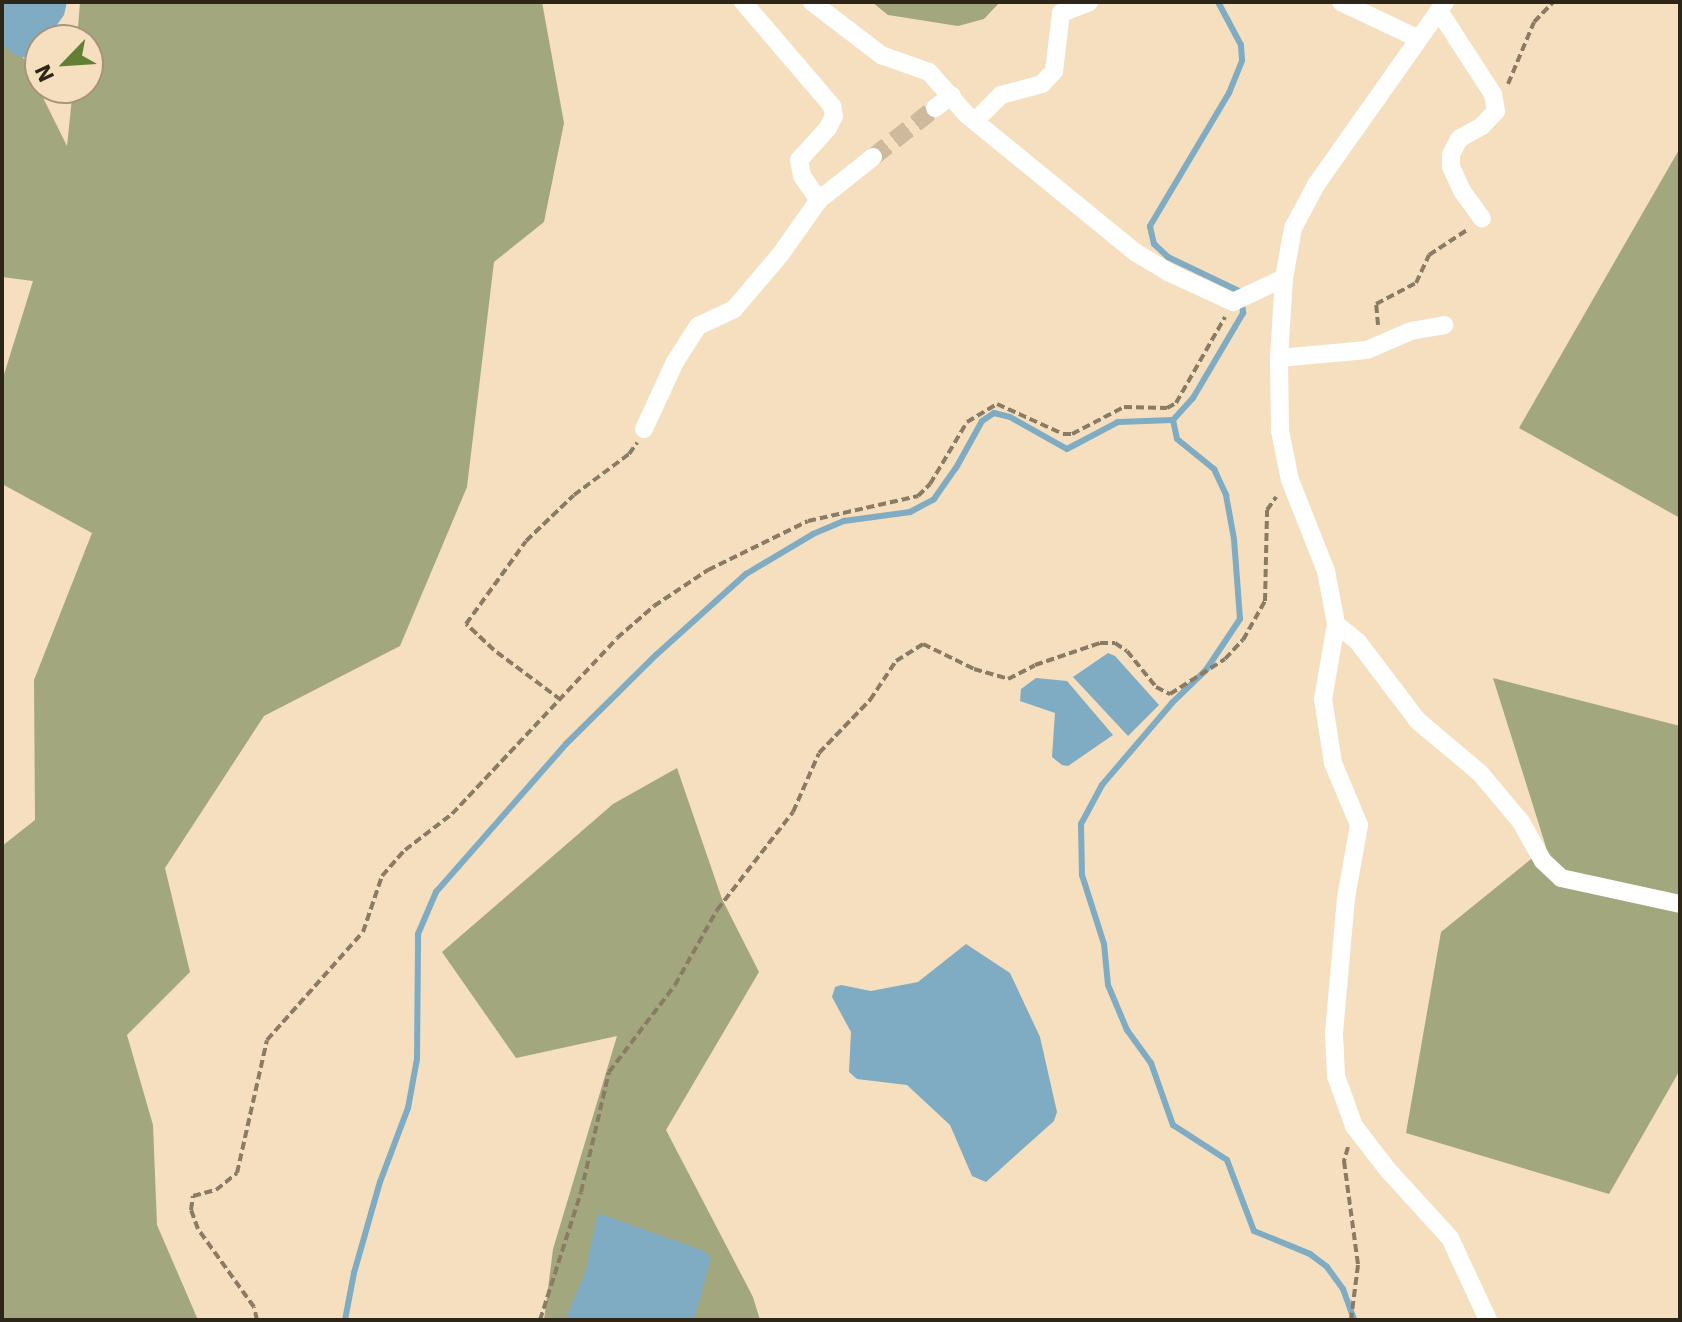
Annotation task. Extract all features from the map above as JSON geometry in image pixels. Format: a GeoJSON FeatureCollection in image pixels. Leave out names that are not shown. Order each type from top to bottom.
{"type":"FeatureCollection","features":[{"type":"Feature","properties":{"kind":"street"},"geometry":{"type":"LineString","coordinates":[[743,2],[832,106],[834,116],[828,128],[799,160],[802,176],[819,200]]}},
{"type":"Feature","properties":{"kind":"street"},"geometry":{"type":"LineString","coordinates":[[812,2],[855,39],[881,55],[929,72],[975,121],[1135,252],[1233,302],[1284,278]]}},
{"type":"Feature","properties":{"kind":"street"},"geometry":{"type":"LineString","coordinates":[[975,121],[1001,95],[1042,84],[1054,71],[1061,13],[1089,2]]}},
{"type":"Feature","properties":{"kind":"street"},"geometry":{"type":"LineString","coordinates":[[1341,2],[1419,39]]}},
{"type":"Feature","properties":{"kind":"street"},"geometry":{"type":"LineString","coordinates":[[1482,219],[1462,191],[1451,167],[1451,155],[1459,139],[1482,126],[1496,111],[1493,94],[1442,6],[1313,190],[1293,228],[1284,278],[1279,358],[1280,431],[1290,480],[1326,571],[1336,624],[1323,699],[1333,763],[1359,825],[1346,898],[1334,1033],[1336,1076],[1354,1126],[1387,1169],[1450,1238],[1488,1320]]}},
{"type":"Feature","properties":{"kind":"street"},"geometry":{"type":"LineString","coordinates":[[935,108],[952,95]]}},
{"type":"Feature","properties":{"kind":"street"},"geometry":{"type":"LineString","coordinates":[[644,429],[675,362],[698,326],[734,309],[780,255],[819,200],[873,157]]}},
{"type":"Feature","properties":{"kind":"street"},"geometry":{"type":"LineString","coordinates":[[1279,358],[1367,350],[1411,331],[1444,325]]}},
{"type":"Feature","properties":{"kind":"street"},"geometry":{"type":"LineString","coordinates":[[1336,624],[1358,642],[1418,721],[1480,773],[1521,822],[1543,861],[1561,878],[1680,904]]}},
{"type":"Feature","properties":{"kind":"path"},"geometry":{"type":"LineString","coordinates":[[1493,94],[1505,88],[1534,22],[1553,2]]}},
{"type":"Feature","properties":{"kind":"path"},"geometry":{"type":"LineString","coordinates":[[1383,343],[1376,304],[1416,283],[1429,255],[1482,219]]}},
{"type":"Feature","properties":{"kind":"path"},"geometry":{"type":"LineString","coordinates":[[257,1320],[254,1307],[198,1229],[191,1210],[193,1196],[216,1190],[237,1173],[267,1040],[363,932],[382,876],[405,850],[452,814],[617,638],[654,606],[708,570],[808,521],[918,496],[930,484],[967,422],[997,404],[1016,410],[1063,434],[1072,434],[1124,407],[1167,408],[1176,403],[1233,302]]}},
{"type":"Feature","properties":{"kind":"path"},"geometry":{"type":"LineString","coordinates":[[561,700],[494,650],[466,624],[526,541],[574,495],[629,454],[644,429]]}},
{"type":"Feature","properties":{"kind":"path"},"geometry":{"type":"LineString","coordinates":[[540,1320],[581,1192],[609,1072],[675,985],[717,910],[793,812],[819,753],[870,700],[896,661],[923,644],[974,669],[1008,679],[1035,665],[1100,643],[1115,643],[1127,651],[1156,687],[1170,694],[1225,659],[1243,640],[1258,614],[1265,601],[1267,510],[1290,480]]}},
{"type":"Feature","properties":{"kind":"path"},"geometry":{"type":"LineString","coordinates":[[1351,1320],[1358,1265],[1344,1161],[1354,1126]]}},
{"type":"Feature","properties":{"kind":"green space"},"geometry":{"type":"Polygon","coordinates":[[[80,2],[542,2],[564,123],[544,222],[494,262],[467,487],[400,646],[264,716],[165,868],[190,972],[127,1035],[153,1125],[157,1225],[198,1320],[2,1320],[2,846],[35,820],[34,680],[92,533],[2,484],[2,381],[33,281],[2,277],[2,15],[24,59],[24,104],[46,104],[67,146],[71,104],[104,104],[104,24],[78,24],[80,2]]]}},
{"type":"Feature","properties":{"kind":"green space"},"geometry":{"type":"Polygon","coordinates":[[[872,2],[1000,2],[984,19],[958,26],[888,15],[872,2]]]}},
{"type":"Feature","properties":{"kind":"green space"},"geometry":{"type":"Polygon","coordinates":[[[1680,148],[1680,518],[1519,428],[1680,148]]]}},
{"type":"Feature","properties":{"kind":"green space"},"geometry":{"type":"Polygon","coordinates":[[[1493,678],[1680,726],[1680,1070],[1609,1194],[1406,1133],[1441,932],[1546,847],[1493,678]]]}},
{"type":"Feature","properties":{"kind":"green space"},"geometry":{"type":"Polygon","coordinates":[[[677,768],[722,899],[759,972],[666,1130],[753,1297],[760,1320],[544,1320],[553,1249],[617,1036],[516,1058],[442,952],[613,804],[677,768]]]}},
{"type":"Feature","properties":{"kind":"water"},"geometry":{"type":"Polygon","coordinates":[[[2,2],[67,2],[58,24],[24,24],[24,57],[17,56],[2,45],[2,2]]]}},
{"type":"Feature","properties":{"kind":"water"},"geometry":{"type":"Polygon","coordinates":[[[1108,653],[1115,656],[1159,705],[1128,736],[1073,677],[1108,653]]]}},
{"type":"Feature","properties":{"kind":"water"},"geometry":{"type":"Polygon","coordinates":[[[1036,678],[1067,681],[1113,735],[1068,766],[1062,765],[1052,757],[1055,713],[1020,701],[1021,689],[1036,678]]]}},
{"type":"Feature","properties":{"kind":"water"},"geometry":{"type":"Polygon","coordinates":[[[966,944],[1010,973],[1040,1037],[1057,1112],[1054,1121],[986,1182],[972,1176],[950,1125],[907,1085],[857,1079],[849,1072],[851,1032],[832,997],[835,987],[841,985],[871,991],[918,982],[966,944]]]}},
{"type":"Feature","properties":{"kind":"water"},"geometry":{"type":"Polygon","coordinates":[[[601,1214],[704,1251],[711,1258],[694,1320],[565,1320],[585,1273],[597,1216],[601,1214]]]}},
{"type":"Feature","properties":{"kind":"waterway"},"geometry":{"type":"LineString","coordinates":[[345,1320],[354,1273],[380,1182],[408,1108],[417,1059],[418,934],[436,892],[566,744],[656,655],[746,574],[813,534],[844,521],[910,512],[934,499],[956,468],[982,421],[994,413],[1010,417],[1067,449],[1118,422],[1173,420],[1193,398],[1243,313],[1241,292],[1168,257],[1154,244],[1150,226],[1229,93],[1242,60],[1241,45],[1218,2]]}},
{"type":"Feature","properties":{"kind":"waterway"},"geometry":{"type":"LineString","coordinates":[[1173,420],[1177,439],[1214,469],[1226,495],[1234,539],[1240,619],[1206,670],[1172,703],[1102,785],[1081,824],[1082,875],[1104,944],[1108,985],[1127,1030],[1151,1063],[1173,1125],[1227,1160],[1254,1231],[1310,1254],[1327,1267],[1343,1289],[1354,1320]]}},
{"type":"Feature","properties":{"kind":"tunnel"},"geometry":{"type":"LineString","coordinates":[[873,157],[935,108]]}}]}
